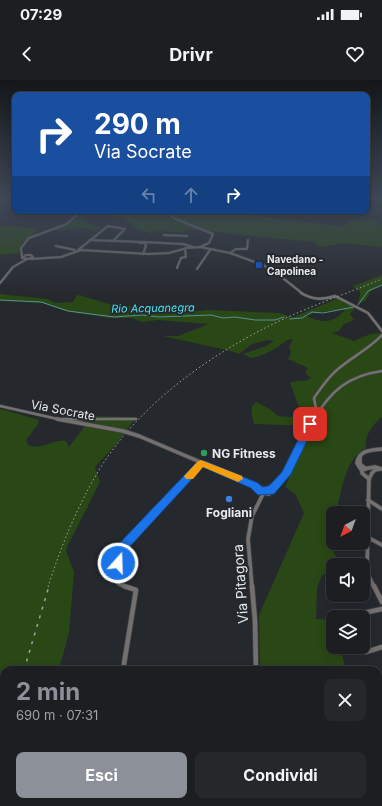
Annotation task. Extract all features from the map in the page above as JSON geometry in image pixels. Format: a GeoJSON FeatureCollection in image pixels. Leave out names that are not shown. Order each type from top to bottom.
{"type":"FeatureCollection","features":[{"type":"Feature","properties":{"kind":"street"},"geometry":{"type":"LineString","coordinates":[[21,262],[21,246],[31,236],[44,232]]}},
{"type":"Feature","properties":{"kind":"street"},"geometry":{"type":"LineString","coordinates":[[0,283],[13,267],[21,262],[32,258],[39,259],[61,257],[77,250],[100,232]]}},
{"type":"Feature","properties":{"kind":"street"},"geometry":{"type":"LineString","coordinates":[[113,241],[122,232]]}},
{"type":"Feature","properties":{"kind":"street"},"geometry":{"type":"LineString","coordinates":[[56,246],[77,250],[143,254],[169,253],[200,247],[209,243],[213,234],[208,232]]}},
{"type":"Feature","properties":{"kind":"street"},"geometry":{"type":"LineString","coordinates":[[164,235],[187,236],[188,233]]}},
{"type":"Feature","properties":{"kind":"street"},"geometry":{"type":"LineString","coordinates":[[90,240],[183,244],[194,248]]}},
{"type":"Feature","properties":{"kind":"street"},"geometry":{"type":"LineString","coordinates":[[230,253],[236,249],[247,249],[248,240]]}},
{"type":"Feature","properties":{"kind":"street"},"geometry":{"type":"LineString","coordinates":[[142,243],[146,247],[143,254]]}},
{"type":"Feature","properties":{"kind":"street"},"geometry":{"type":"LineString","coordinates":[[200,247],[230,253],[263,265],[303,294],[316,299],[323,300],[333,296],[354,305],[368,313],[382,330]]}},
{"type":"Feature","properties":{"kind":"street"},"geometry":{"type":"LineString","coordinates":[[177,268],[181,258],[186,257],[185,249]]}},
{"type":"Feature","properties":{"kind":"street"},"geometry":{"type":"LineString","coordinates":[[197,269],[210,250]]}},
{"type":"Feature","properties":{"kind":"street"},"geometry":{"type":"LineString","coordinates":[[21,253],[32,258]]}},
{"type":"Feature","properties":{"kind":"street"},"geometry":{"type":"LineString","coordinates":[[22,258],[28,255]]}},
{"type":"Feature","properties":{"kind":"street"},"geometry":{"type":"LineString","coordinates":[[22,258],[27,259]]}},
{"type":"Feature","properties":{"kind":"street"},"geometry":{"type":"LineString","coordinates":[[316,409],[314,398],[324,383],[338,370],[363,353],[382,335]]}},
{"type":"Feature","properties":{"kind":"street"},"geometry":{"type":"LineString","coordinates":[[322,405],[338,387],[347,381],[367,373],[382,371]]}},
{"type":"Feature","properties":{"kind":"street","name":"Via Pitagora"},"geometry":{"type":"LineString","coordinates":[[302,440],[307,419],[322,405]]}},
{"type":"Feature","properties":{"kind":"street","name":"Via Pitagora"},"geometry":{"type":"LineString","coordinates":[[264,492],[269,494],[286,474],[302,440],[322,405]]}},
{"type":"Feature","properties":{"kind":"street","name":"Via Socrate"},"geometry":{"type":"LineString","coordinates":[[0,406],[51,418],[123,431],[139,436],[201,463]]}},
{"type":"Feature","properties":{"kind":"street"},"geometry":{"type":"LineString","coordinates":[[51,418],[136,419]]}},
{"type":"Feature","properties":{"kind":"street"},"geometry":{"type":"LineString","coordinates":[[307,419],[311,423]]}},
{"type":"Feature","properties":{"kind":"street"},"geometry":{"type":"LineString","coordinates":[[305,423],[311,423]]}},
{"type":"Feature","properties":{"kind":"street"},"geometry":{"type":"LineString","coordinates":[[369,479],[356,463],[364,450],[382,449]]}},
{"type":"Feature","properties":{"kind":"street"},"geometry":{"type":"LineString","coordinates":[[360,456],[360,464],[372,474]]}},
{"type":"Feature","properties":{"kind":"street"},"geometry":{"type":"LineString","coordinates":[[123,666],[136,590],[119,584],[111,574],[100,567],[100,563],[104,558],[118,552],[201,463],[254,485],[264,492]]}},
{"type":"Feature","properties":{"kind":"street"},"geometry":{"type":"LineString","coordinates":[[362,471],[376,467],[382,469]]}},
{"type":"Feature","properties":{"kind":"street"},"geometry":{"type":"LineString","coordinates":[[368,506],[369,479],[375,470],[382,469]]}},
{"type":"Feature","properties":{"kind":"street"},"geometry":{"type":"LineString","coordinates":[[366,475],[372,474]]}},
{"type":"Feature","properties":{"kind":"street","name":"Via Pitagora"},"geometry":{"type":"LineString","coordinates":[[256,666],[255,621],[248,539],[252,516],[264,492],[280,481]]}},
{"type":"Feature","properties":{"kind":"street"},"geometry":{"type":"LineString","coordinates":[[368,500],[382,509]]}},
{"type":"Feature","properties":{"kind":"street"},"geometry":{"type":"LineString","coordinates":[[370,538],[382,545]]}},
{"type":"Feature","properties":{"kind":"street"},"geometry":{"type":"LineString","coordinates":[[111,574],[118,563],[118,552]]}},
{"type":"Feature","properties":{"kind":"street"},"geometry":{"type":"LineString","coordinates":[[111,556],[117,559]]}},
{"type":"Feature","properties":{"kind":"street"},"geometry":{"type":"LineString","coordinates":[[106,571],[115,568]]}},
{"type":"Feature","properties":{"kind":"street"},"geometry":{"type":"LineString","coordinates":[[370,581],[382,602]]}},
{"type":"Feature","properties":{"kind":"street"},"geometry":{"type":"LineString","coordinates":[[370,612],[382,609]]}},
{"type":"Feature","properties":{"kind":"street"},"geometry":{"type":"LineString","coordinates":[[370,651],[382,647]]}},
{"type":"Feature","properties":{"kind":"green space"},"geometry":{"type":"Polygon","coordinates":[[[0,232],[35,232],[23,242],[19,249],[19,253],[0,255],[0,232]]]}},
{"type":"Feature","properties":{"kind":"green space"},"geometry":{"type":"Polygon","coordinates":[[[214,232],[382,232],[382,247],[343,243],[319,247],[314,242],[214,232]]]}},
{"type":"Feature","properties":{"kind":"green space"},"geometry":{"type":"Polygon","coordinates":[[[382,275],[382,286],[371,291],[365,301],[357,304],[360,292],[353,286],[382,275]]]}},
{"type":"Feature","properties":{"kind":"green space"},"geometry":{"type":"Polygon","coordinates":[[[0,294],[47,299],[55,303],[73,302],[76,296],[79,295],[112,305],[124,305],[146,309],[170,309],[188,312],[207,310],[279,313],[293,317],[339,298],[356,307],[350,314],[354,320],[344,324],[339,331],[332,333],[354,341],[370,334],[382,333],[382,417],[375,423],[370,431],[366,439],[366,448],[354,458],[346,473],[338,505],[326,506],[326,550],[333,550],[336,558],[326,558],[326,574],[322,575],[317,588],[316,619],[326,620],[326,654],[342,654],[345,666],[260,666],[259,615],[304,513],[295,494],[285,487],[312,426],[254,424],[252,406],[257,402],[278,416],[290,417],[301,413],[290,383],[311,378],[305,373],[308,368],[288,359],[291,352],[289,347],[293,339],[286,341],[267,353],[251,358],[243,354],[266,346],[274,341],[268,340],[252,344],[239,354],[163,336],[178,336],[209,324],[158,320],[142,322],[132,318],[110,318],[65,311],[42,303],[0,301],[0,294]],[[345,310],[314,313],[306,316],[322,321],[336,318],[345,310]]]}},
{"type":"Feature","properties":{"kind":"green space"},"geometry":{"type":"Polygon","coordinates":[[[1,409],[39,420],[38,424],[26,440],[28,445],[33,446],[44,446],[58,441],[66,441],[69,447],[85,426],[85,416],[136,417],[118,442],[95,467],[100,482],[67,547],[66,551],[74,572],[69,632],[59,666],[0,666],[1,409]]]}},
{"type":"Feature","properties":{"kind":"waterway","name":"Rio Acquanegra"},"geometry":{"type":"LineString","coordinates":[[358,305],[368,291],[382,285]]}},
{"type":"Feature","properties":{"kind":"waterway","name":"Rio Acquanegra"},"geometry":{"type":"LineString","coordinates":[[0,300],[41,302],[68,311],[114,317],[142,315],[159,317],[211,315],[223,318],[235,317],[255,320],[275,320],[284,317]]}},
{"type":"Feature","properties":{"kind":"waterway","name":"Rio Acquanegra"},"geometry":{"type":"LineString","coordinates":[[290,319],[302,318],[312,312],[323,313],[354,307]]}},
{"type":"Feature","properties":{"kind":"railway"},"geometry":{"type":"LineString","coordinates":[[48,587],[70,527],[99,470],[114,447],[151,407],[194,371],[241,341],[293,315],[382,279]]}},
{"type":"Feature","properties":{"kind":"railway"},"geometry":{"type":"LineString","coordinates":[[25,666],[49,586]]}},
{"type":"Feature","properties":{"kind":"slow traffic"},"geometry":{"type":"LineString","coordinates":[[189,476],[201,463],[238,479]]}},
{"type":"Feature","properties":{"kind":"place","name":"Navedano - Capolinea"},"geometry":{"type":"Point","coordinates":[259,265]}},
{"type":"Feature","properties":{"kind":"place","name":"NG Fitness"},"geometry":{"type":"Point","coordinates":[204,453]}},
{"type":"Feature","properties":{"kind":"place","name":"Fogliani"},"geometry":{"type":"Point","coordinates":[229,499]}},
{"type":"Feature","properties":{"kind":"route"},"geometry":{"type":"LineString","coordinates":[[118,563],[118,552],[201,463],[254,485],[262,492],[264,489],[269,490],[270,492],[286,474],[310,424]]}}]}
